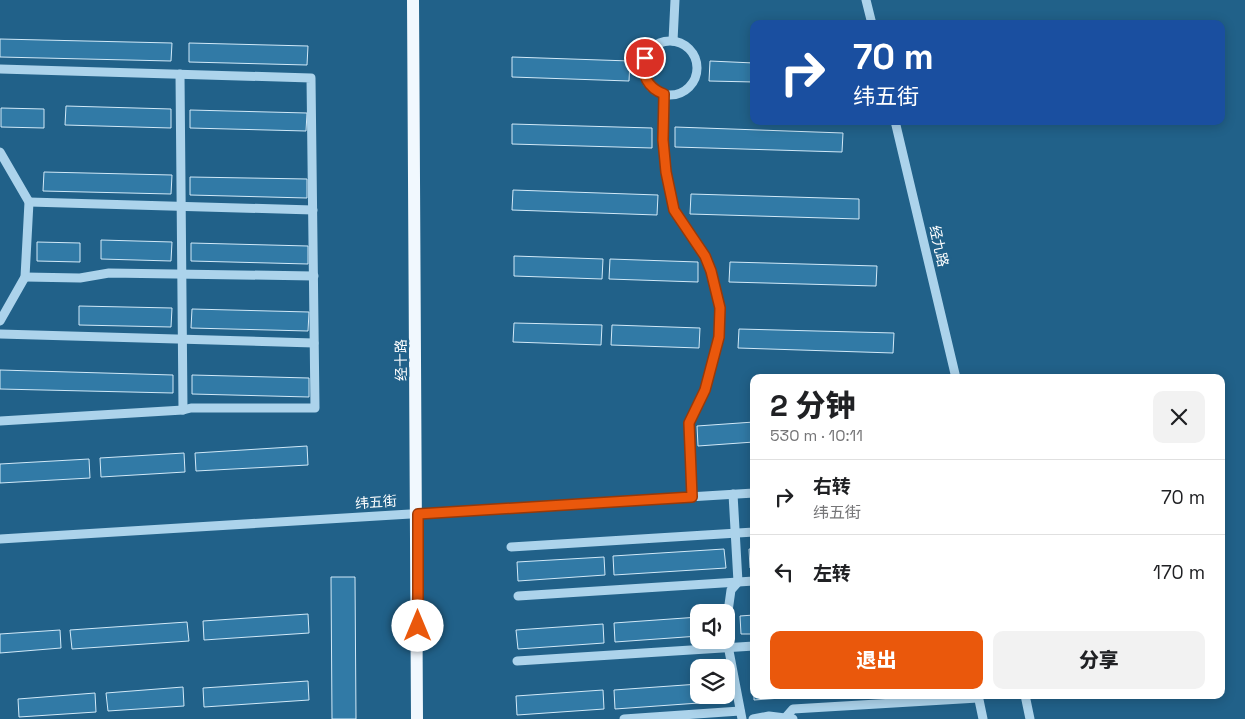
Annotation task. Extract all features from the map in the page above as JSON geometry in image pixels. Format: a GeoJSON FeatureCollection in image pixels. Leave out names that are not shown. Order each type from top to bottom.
{"type":"FeatureCollection","features":[{"type":"Feature","properties":{"kind":"main road","name":"经十路"},"geometry":{"type":"LineString","coordinates":[[413,0],[418,719]]}},
{"type":"Feature","properties":{"kind":"street"},"geometry":{"type":"LineString","coordinates":[[673,41],[675,0]]}},
{"type":"Feature","properties":{"kind":"street"},"geometry":{"type":"LineString","coordinates":[[866,0],[871,20]]}},
{"type":"Feature","properties":{"kind":"street"},"geometry":{"type":"LineString","coordinates":[[673,41],[684,45],[692,53],[697,63],[696,75],[690,85],[681,92],[664,94],[650,85],[644,75],[644,63],[648,53],[656,45],[673,41]]}},
{"type":"Feature","properties":{"kind":"street"},"geometry":{"type":"LineString","coordinates":[[0,69],[311,78],[315,408],[191,408],[0,421]]}},
{"type":"Feature","properties":{"kind":"street"},"geometry":{"type":"LineString","coordinates":[[180,74],[183,410]]}},
{"type":"Feature","properties":{"kind":"street"},"geometry":{"type":"LineString","coordinates":[[664,94],[663,140],[666,172],[674,210],[705,256],[711,271],[720,308],[719,337],[705,390],[689,423],[692,497]]}},
{"type":"Feature","properties":{"kind":"street","name":"经九路"},"geometry":{"type":"LineString","coordinates":[[896,125],[955,374]]}},
{"type":"Feature","properties":{"kind":"street"},"geometry":{"type":"LineString","coordinates":[[0,152],[28,202],[26,277],[0,321]]}},
{"type":"Feature","properties":{"kind":"street"},"geometry":{"type":"LineString","coordinates":[[28,202],[313,210]]}},
{"type":"Feature","properties":{"kind":"street"},"geometry":{"type":"LineString","coordinates":[[26,277],[80,278],[109,273],[314,276]]}},
{"type":"Feature","properties":{"kind":"street"},"geometry":{"type":"LineString","coordinates":[[0,334],[314,343]]}},
{"type":"Feature","properties":{"kind":"street","name":"纬五街"},"geometry":{"type":"LineString","coordinates":[[0,539],[750,493]]}},
{"type":"Feature","properties":{"kind":"street"},"geometry":{"type":"LineString","coordinates":[[729,604],[731,590],[738,582],[733,494]]}},
{"type":"Feature","properties":{"kind":"street"},"geometry":{"type":"LineString","coordinates":[[511,547],[750,532]]}},
{"type":"Feature","properties":{"kind":"street"},"geometry":{"type":"LineString","coordinates":[[518,596],[750,581]]}},
{"type":"Feature","properties":{"kind":"street"},"geometry":{"type":"LineString","coordinates":[[735,648],[750,646]]}},
{"type":"Feature","properties":{"kind":"street"},"geometry":{"type":"LineString","coordinates":[[517,661],[713,649]]}},
{"type":"Feature","properties":{"kind":"street"},"geometry":{"type":"LineString","coordinates":[[624,719],[741,715],[729,649]]}},
{"type":"Feature","properties":{"kind":"street"},"geometry":{"type":"LineString","coordinates":[[753,719],[769,716],[790,718],[793,710],[938,699]]}},
{"type":"Feature","properties":{"kind":"street"},"geometry":{"type":"LineString","coordinates":[[979,699],[983,719]]}},
{"type":"Feature","properties":{"kind":"street"},"geometry":{"type":"LineString","coordinates":[[1026,699],[1030,719]]}},
{"type":"Feature","properties":{"kind":"building"},"geometry":{"type":"Polygon","coordinates":[[[0,39],[172,43],[171,61],[0,57],[0,39]]]}},
{"type":"Feature","properties":{"kind":"building"},"geometry":{"type":"Polygon","coordinates":[[[189,43],[308,46],[307,65],[189,62],[189,43]]]}},
{"type":"Feature","properties":{"kind":"building"},"geometry":{"type":"Polygon","coordinates":[[[512,57],[630,61],[629,81],[512,77],[512,57]]]}},
{"type":"Feature","properties":{"kind":"building"},"geometry":{"type":"Polygon","coordinates":[[[710,61],[750,63],[750,82],[709,81],[710,61]]]}},
{"type":"Feature","properties":{"kind":"building"},"geometry":{"type":"Polygon","coordinates":[[[66,106],[171,109],[171,128],[65,125],[66,106]]]}},
{"type":"Feature","properties":{"kind":"building"},"geometry":{"type":"Polygon","coordinates":[[[1,108],[44,109],[44,128],[1,127],[1,108]]]}},
{"type":"Feature","properties":{"kind":"building"},"geometry":{"type":"Polygon","coordinates":[[[190,110],[307,113],[306,131],[190,128],[190,110]]]}},
{"type":"Feature","properties":{"kind":"building"},"geometry":{"type":"Polygon","coordinates":[[[512,124],[652,128],[652,148],[512,144],[512,124]]]}},
{"type":"Feature","properties":{"kind":"building"},"geometry":{"type":"Polygon","coordinates":[[[675,127],[843,133],[842,152],[675,147],[675,127]]]}},
{"type":"Feature","properties":{"kind":"building"},"geometry":{"type":"Polygon","coordinates":[[[44,172],[172,175],[171,194],[43,191],[44,172]]]}},
{"type":"Feature","properties":{"kind":"building"},"geometry":{"type":"Polygon","coordinates":[[[190,177],[307,179],[307,198],[190,195],[190,177]]]}},
{"type":"Feature","properties":{"kind":"building"},"geometry":{"type":"Polygon","coordinates":[[[513,190],[658,195],[657,215],[512,210],[513,190]]]}},
{"type":"Feature","properties":{"kind":"building"},"geometry":{"type":"Polygon","coordinates":[[[691,194],[859,199],[859,219],[690,214],[691,194]]]}},
{"type":"Feature","properties":{"kind":"building"},"geometry":{"type":"Polygon","coordinates":[[[101,240],[172,242],[171,261],[101,259],[101,240]]]}},
{"type":"Feature","properties":{"kind":"building"},"geometry":{"type":"Polygon","coordinates":[[[37,242],[80,243],[80,262],[37,261],[37,242]]]}},
{"type":"Feature","properties":{"kind":"building"},"geometry":{"type":"Polygon","coordinates":[[[191,243],[308,246],[308,264],[191,261],[191,243]]]}},
{"type":"Feature","properties":{"kind":"building"},"geometry":{"type":"Polygon","coordinates":[[[514,256],[603,259],[602,279],[514,276],[514,256]]]}},
{"type":"Feature","properties":{"kind":"building"},"geometry":{"type":"Polygon","coordinates":[[[610,259],[698,262],[698,282],[609,279],[610,259]]]}},
{"type":"Feature","properties":{"kind":"building"},"geometry":{"type":"Polygon","coordinates":[[[730,262],[877,266],[876,286],[729,282],[730,262]]]}},
{"type":"Feature","properties":{"kind":"building"},"geometry":{"type":"Polygon","coordinates":[[[79,306],[172,308],[171,327],[79,325],[79,306]]]}},
{"type":"Feature","properties":{"kind":"building"},"geometry":{"type":"Polygon","coordinates":[[[192,309],[309,312],[308,331],[191,328],[192,309]]]}},
{"type":"Feature","properties":{"kind":"building"},"geometry":{"type":"Polygon","coordinates":[[[514,323],[602,325],[601,345],[513,342],[514,323]]]}},
{"type":"Feature","properties":{"kind":"building"},"geometry":{"type":"Polygon","coordinates":[[[612,325],[700,328],[699,348],[611,345],[612,325]]]}},
{"type":"Feature","properties":{"kind":"building"},"geometry":{"type":"Polygon","coordinates":[[[739,329],[894,333],[893,353],[738,348],[739,329]]]}},
{"type":"Feature","properties":{"kind":"building"},"geometry":{"type":"Polygon","coordinates":[[[0,370],[173,375],[173,393],[0,389],[0,370]]]}},
{"type":"Feature","properties":{"kind":"building"},"geometry":{"type":"Polygon","coordinates":[[[192,375],[309,378],[309,397],[192,394],[192,375]]]}},
{"type":"Feature","properties":{"kind":"building"},"geometry":{"type":"Polygon","coordinates":[[[750,422],[750,442],[698,446],[697,426],[750,422]]]}},
{"type":"Feature","properties":{"kind":"building"},"geometry":{"type":"Polygon","coordinates":[[[307,446],[308,465],[196,471],[195,453],[307,446]]]}},
{"type":"Feature","properties":{"kind":"building"},"geometry":{"type":"Polygon","coordinates":[[[184,453],[185,472],[101,477],[100,458],[184,453]]]}},
{"type":"Feature","properties":{"kind":"building"},"geometry":{"type":"Polygon","coordinates":[[[89,459],[90,478],[0,483],[0,464],[89,459]]]}},
{"type":"Feature","properties":{"kind":"building"},"geometry":{"type":"Polygon","coordinates":[[[724,549],[726,568],[614,575],[613,556],[724,549]]]}},
{"type":"Feature","properties":{"kind":"building"},"geometry":{"type":"Polygon","coordinates":[[[604,557],[605,575],[518,581],[517,562],[604,557]]]}},
{"type":"Feature","properties":{"kind":"building"},"geometry":{"type":"Polygon","coordinates":[[[331,577],[355,577],[356,719],[332,719],[331,577]]]}},
{"type":"Feature","properties":{"kind":"building"},"geometry":{"type":"Polygon","coordinates":[[[308,614],[309,633],[204,640],[203,621],[308,614]]]}},
{"type":"Feature","properties":{"kind":"building"},"geometry":{"type":"Polygon","coordinates":[[[750,615],[750,634],[741,634],[740,616],[750,615]]]}},
{"type":"Feature","properties":{"kind":"building"},"geometry":{"type":"Polygon","coordinates":[[[690,618],[690,637],[615,642],[614,623],[690,618]]]}},
{"type":"Feature","properties":{"kind":"building"},"geometry":{"type":"Polygon","coordinates":[[[187,622],[189,641],[72,649],[70,630],[187,622]]]}},
{"type":"Feature","properties":{"kind":"building"},"geometry":{"type":"Polygon","coordinates":[[[603,624],[604,643],[518,649],[516,630],[603,624]]]}},
{"type":"Feature","properties":{"kind":"building"},"geometry":{"type":"Polygon","coordinates":[[[60,630],[61,648],[0,653],[0,634],[60,630]]]}},
{"type":"Feature","properties":{"kind":"building"},"geometry":{"type":"Polygon","coordinates":[[[308,681],[309,700],[204,707],[203,688],[308,681]]]}},
{"type":"Feature","properties":{"kind":"building"},"geometry":{"type":"Polygon","coordinates":[[[690,685],[690,704],[615,709],[614,690],[690,685]]]}},
{"type":"Feature","properties":{"kind":"building"},"geometry":{"type":"Polygon","coordinates":[[[183,687],[184,706],[108,711],[106,693],[183,687]]]}},
{"type":"Feature","properties":{"kind":"building"},"geometry":{"type":"Polygon","coordinates":[[[603,690],[604,709],[517,715],[516,696],[603,690]]]}},
{"type":"Feature","properties":{"kind":"building"},"geometry":{"type":"Polygon","coordinates":[[[95,693],[96,712],[19,717],[18,699],[95,693]]]}},
{"type":"Feature","properties":{"kind":"route"},"geometry":{"type":"LineString","coordinates":[[418,626],[418,514],[692,497],[689,423],[705,390],[719,337],[720,308],[711,271],[705,256],[674,210],[666,172],[663,140],[664,94],[654,89],[646,80],[643,69],[645,58]]}}]}
